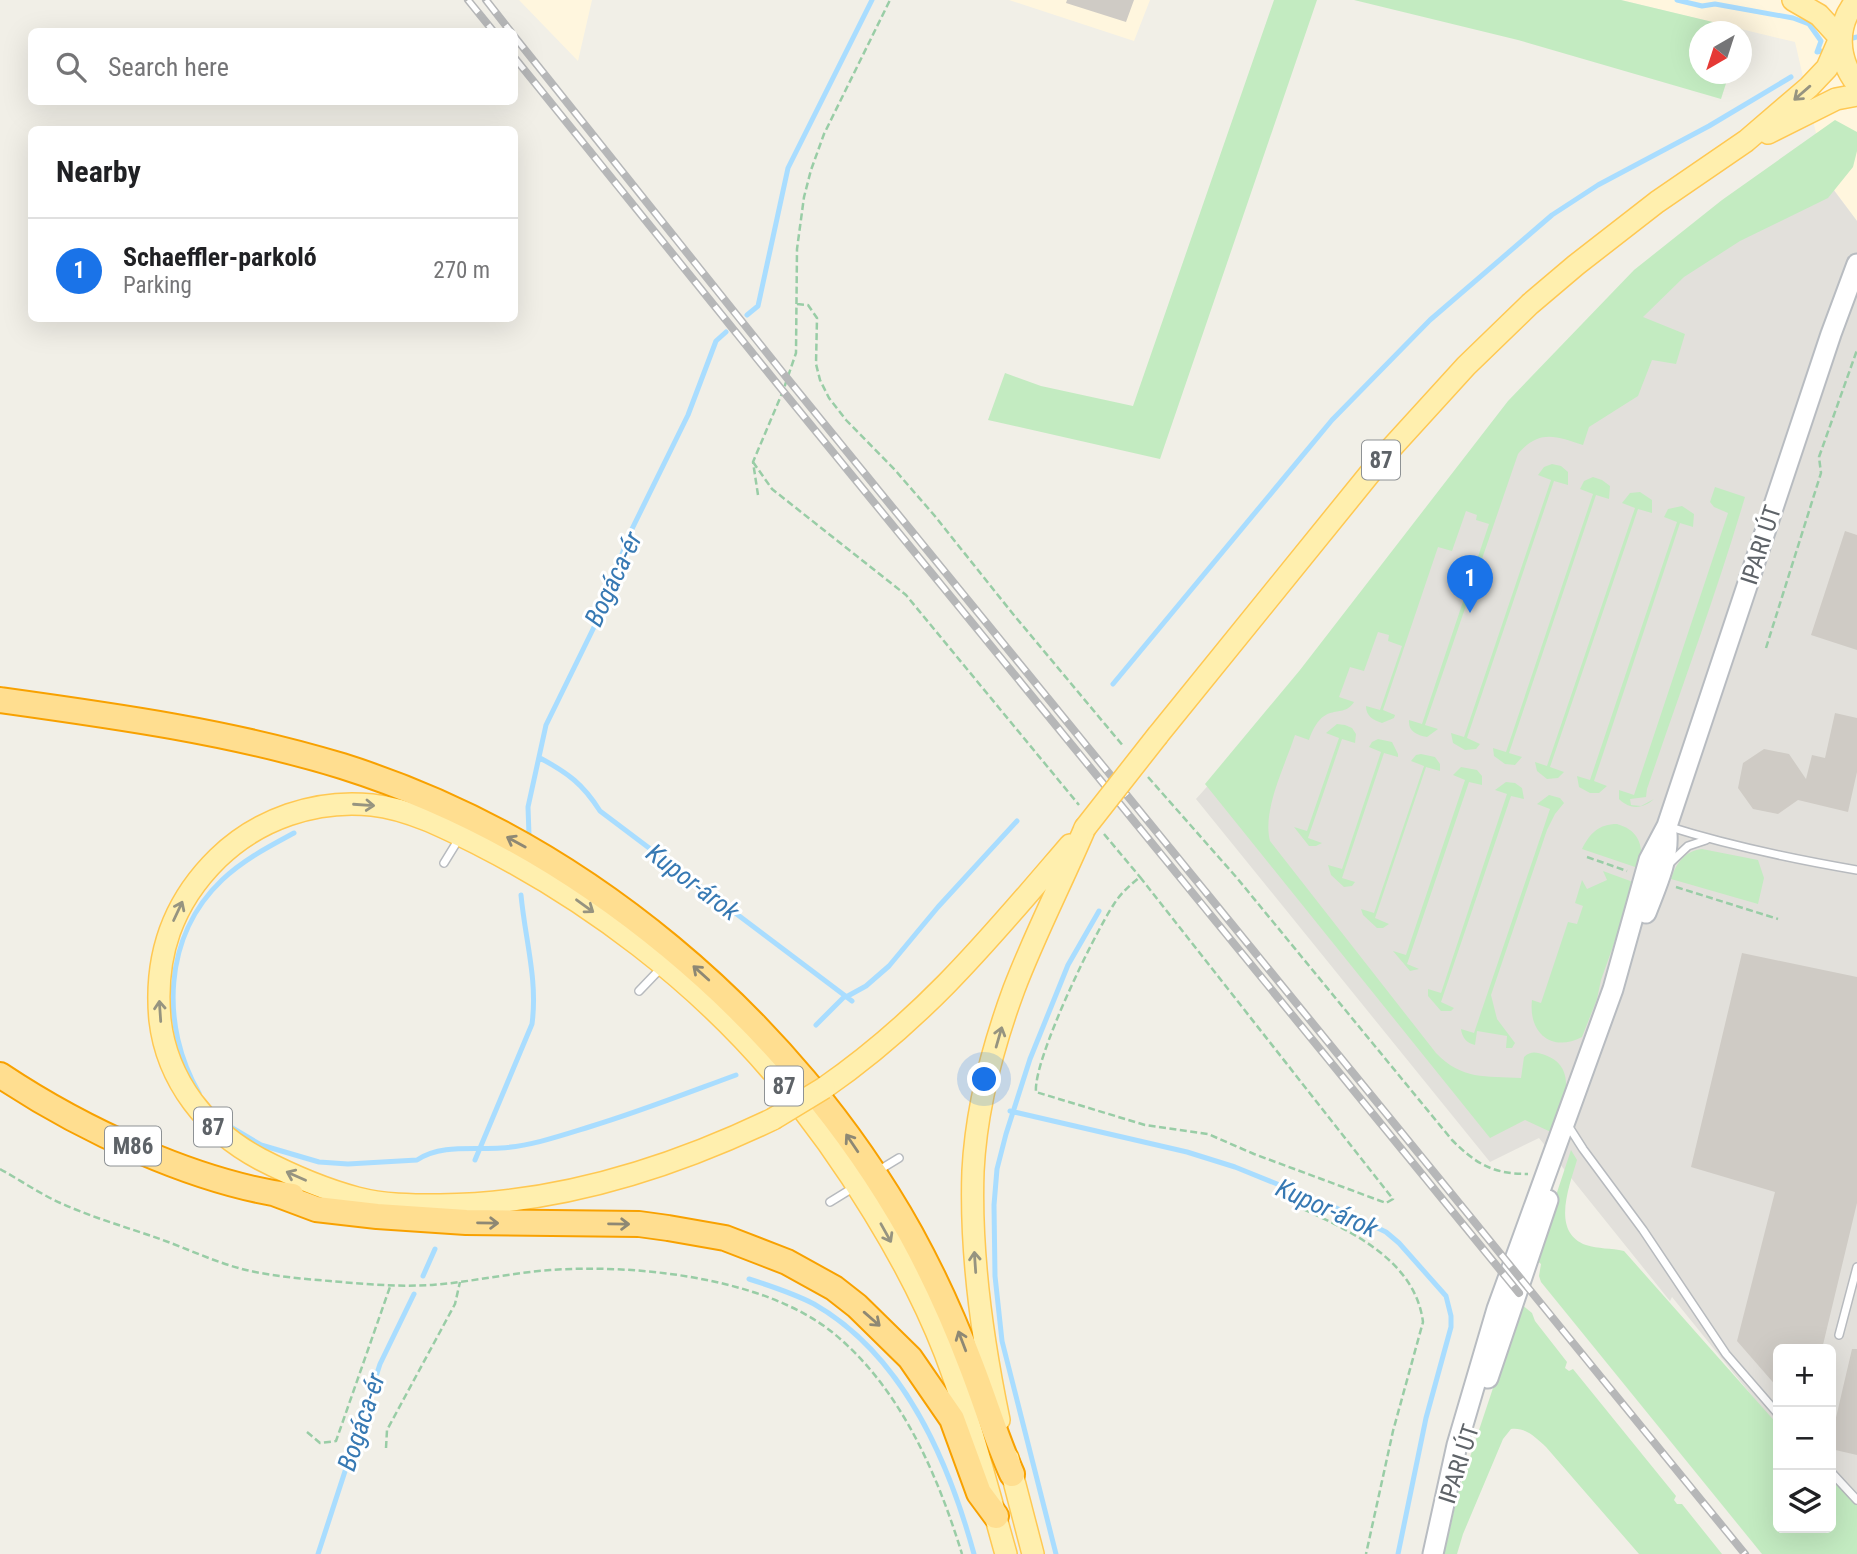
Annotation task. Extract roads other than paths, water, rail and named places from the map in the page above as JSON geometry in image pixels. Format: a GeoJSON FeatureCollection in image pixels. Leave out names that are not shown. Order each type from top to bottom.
{"type":"FeatureCollection","features":[{"type":"Feature","properties":{"kind":"highway"},"geometry":{"type":"LineString","coordinates":[[0,700],[222,735],[307,756],[380,779],[502,834],[605,897],[654,933],[716,986],[762,1032],[828,1108],[865,1180],[911,1234],[947,1305],[1012,1474]]}},
{"type":"Feature","properties":{"kind":"highway","name":"M86"},"geometry":{"type":"LineString","coordinates":[[0,1076],[67,1115],[127,1144],[192,1169],[276,1194],[344,1204],[398,1205]]}},
{"type":"Feature","properties":{"kind":"highway"},"geometry":{"type":"LineString","coordinates":[[276,1194],[316,1209],[377,1216],[466,1222],[668,1227],[724,1238],[787,1262],[834,1288],[880,1326],[910,1358],[952,1419],[979,1493],[996,1516]]}},
{"type":"Feature","properties":{"kind":"main road"},"geometry":{"type":"LineString","coordinates":[[1793,0],[1819,15],[1840,38]]}},
{"type":"Feature","properties":{"kind":"main road"},"geometry":{"type":"LineString","coordinates":[[1857,0],[1844,19],[1840,38],[1846,66],[1857,84]]}},
{"type":"Feature","properties":{"kind":"main road","name":"87"},"geometry":{"type":"LineString","coordinates":[[1006,1554],[977,1447],[943,1349],[865,1180],[824,1137],[776,1075],[730,1027],[663,966],[574,899],[461,836],[394,809],[353,804],[310,808],[267,823],[217,859],[179,907],[169,933],[159,976],[161,1029],[170,1060],[192,1103],[211,1126],[236,1147],[301,1178],[360,1199],[398,1205],[464,1205],[507,1201],[596,1185],[677,1161],[773,1119],[824,1088],[864,1060],[939,994],[1068,855],[1095,831],[1158,735],[1384,456],[1476,356],[1592,252],[1657,202],[1746,141],[1822,75],[1832,60],[1840,38]]}},
{"type":"Feature","properties":{"kind":"main road","name":"87"},"geometry":{"type":"LineString","coordinates":[[1746,141],[1836,99],[1857,95]]}},
{"type":"Feature","properties":{"kind":"main road","name":"87"},"geometry":{"type":"LineString","coordinates":[[1033,1554],[998,1416],[979,1304],[973,1212],[974,1168],[985,1092],[1002,1027],[1014,989],[1068,855]]}},
{"type":"Feature","properties":{"kind":"street","name":"IPARI ÚT"},"geometry":{"type":"LineString","coordinates":[[1439,1524],[1463,1422],[1511,1267],[1588,1062],[1613,989],[1649,860],[1667,826],[1831,334],[1857,264]]}},
{"type":"Feature","properties":{"kind":"street","name":"IPARI ÚT"},"geometry":{"type":"LineString","coordinates":[[1613,989],[1663,883],[1667,826]]}},
{"type":"Feature","properties":{"kind":"street","name":"IPARI ÚT"},"geometry":{"type":"LineString","coordinates":[[1439,1524],[1465,1441],[1519,1292],[1588,1062]]}},
{"type":"Feature","properties":{"kind":"street"},"geometry":{"type":"LineString","coordinates":[[1433,1554],[1439,1524]]}},
{"type":"Feature","properties":{"kind":"lane"},"geometry":{"type":"LineString","coordinates":[[1667,826],[1792,859],[1857,870]]}},
{"type":"Feature","properties":{"kind":"lane"},"geometry":{"type":"LineString","coordinates":[[444,863],[461,836]]}},
{"type":"Feature","properties":{"kind":"lane"},"geometry":{"type":"LineString","coordinates":[[1663,883],[1673,859],[1688,846],[1704,840],[1717,841]]}},
{"type":"Feature","properties":{"kind":"lane"},"geometry":{"type":"LineString","coordinates":[[639,991],[663,966]]}},
{"type":"Feature","properties":{"kind":"lane"},"geometry":{"type":"LineString","coordinates":[[1569,1127],[1643,1230],[1726,1354],[1773,1407]]}},
{"type":"Feature","properties":{"kind":"lane"},"geometry":{"type":"LineString","coordinates":[[830,1202],[899,1158]]}},
{"type":"Feature","properties":{"kind":"lane"},"geometry":{"type":"LineString","coordinates":[[1839,1335],[1857,1267]]}},
{"type":"Feature","properties":{"kind":"lane"},"geometry":{"type":"LineString","coordinates":[[1836,1477],[1857,1500]]}},
{"type":"Feature","properties":{"kind":"waterway","name":"Bogáca-ér"},"geometry":{"type":"LineString","coordinates":[[747,315],[758,306],[788,168],[872,0]]}},
{"type":"Feature","properties":{"kind":"waterway"},"geometry":{"type":"LineString","coordinates":[[1677,0],[1793,18],[1809,24],[1821,41],[1817,52],[1821,51]]}},
{"type":"Feature","properties":{"kind":"waterway"},"geometry":{"type":"LineString","coordinates":[[1853,38],[1857,37]]}},
{"type":"Feature","properties":{"kind":"waterway"},"geometry":{"type":"LineString","coordinates":[[1113,684],[1332,420],[1430,320],[1552,215],[1598,185],[1709,126],[1791,77]]}},
{"type":"Feature","properties":{"kind":"waterway","name":"Bogáca-ér"},"geometry":{"type":"LineString","coordinates":[[529,835],[528,807],[546,725],[597,621],[630,533],[688,415],[716,341],[726,332]]}},
{"type":"Feature","properties":{"kind":"waterway","name":"Kupor-árok"},"geometry":{"type":"LineString","coordinates":[[540,758],[574,780],[600,811],[852,1001]]}},
{"type":"Feature","properties":{"kind":"waterway"},"geometry":{"type":"LineString","coordinates":[[846,997],[866,986],[889,966],[938,907],[1017,821]]}},
{"type":"Feature","properties":{"kind":"waterway"},"geometry":{"type":"LineString","coordinates":[[199,1093],[186,1067],[174,1011],[174,982],[188,927],[202,902],[222,880],[256,854],[294,833]]}},
{"type":"Feature","properties":{"kind":"waterway","name":"Bogáca-ér"},"geometry":{"type":"LineString","coordinates":[[475,1160],[532,1024],[532,975],[521,895]]}},
{"type":"Feature","properties":{"kind":"waterway"},"geometry":{"type":"LineString","coordinates":[[1056,1554],[1002,1341],[995,1276],[994,1205],[997,1169],[1030,1059],[1068,965],[1099,911]]}},
{"type":"Feature","properties":{"kind":"waterway"},"geometry":{"type":"LineString","coordinates":[[816,1025],[845,996]]}},
{"type":"Feature","properties":{"kind":"waterway","name":"Bogáca-ér"},"geometry":{"type":"LineString","coordinates":[[229,1126],[261,1145],[319,1162],[348,1164],[417,1160],[447,1150],[501,1148],[545,1140],[626,1115],[736,1075]]}},
{"type":"Feature","properties":{"kind":"waterway","name":"Kupor-árok"},"geometry":{"type":"LineString","coordinates":[[1010,1111],[1187,1152],[1235,1167],[1334,1207],[1386,1232],[1446,1296],[1451,1327],[1426,1418],[1398,1554]]}},
{"type":"Feature","properties":{"kind":"waterway","name":"Bogáca-ér"},"geometry":{"type":"LineString","coordinates":[[423,1276],[435,1249]]}},
{"type":"Feature","properties":{"kind":"waterway"},"geometry":{"type":"LineString","coordinates":[[749,1279],[806,1300],[845,1325],[873,1351],[897,1380],[918,1412],[951,1482],[974,1554]]}},
{"type":"Feature","properties":{"kind":"waterway","name":"Bogáca-ér"},"geometry":{"type":"LineString","coordinates":[[318,1554],[380,1364],[414,1294]]}},
{"type":"Feature","properties":{"kind":"railway"},"geometry":{"type":"LineString","coordinates":[[468,0],[491,28]]}},
{"type":"Feature","properties":{"kind":"railway"},"geometry":{"type":"LineString","coordinates":[[486,0],[508,28]]}},
{"type":"Feature","properties":{"kind":"railway"},"geometry":{"type":"LineString","coordinates":[[518,41],[787,378],[1745,1554]]}},
{"type":"Feature","properties":{"kind":"railway"},"geometry":{"type":"LineString","coordinates":[[518,62],[1519,1293]]}},
{"type":"Feature","properties":{"kind":"place","name":"Schaeffler-parkoló"},"geometry":{"type":"Point","coordinates":[1470,613]}}]}
